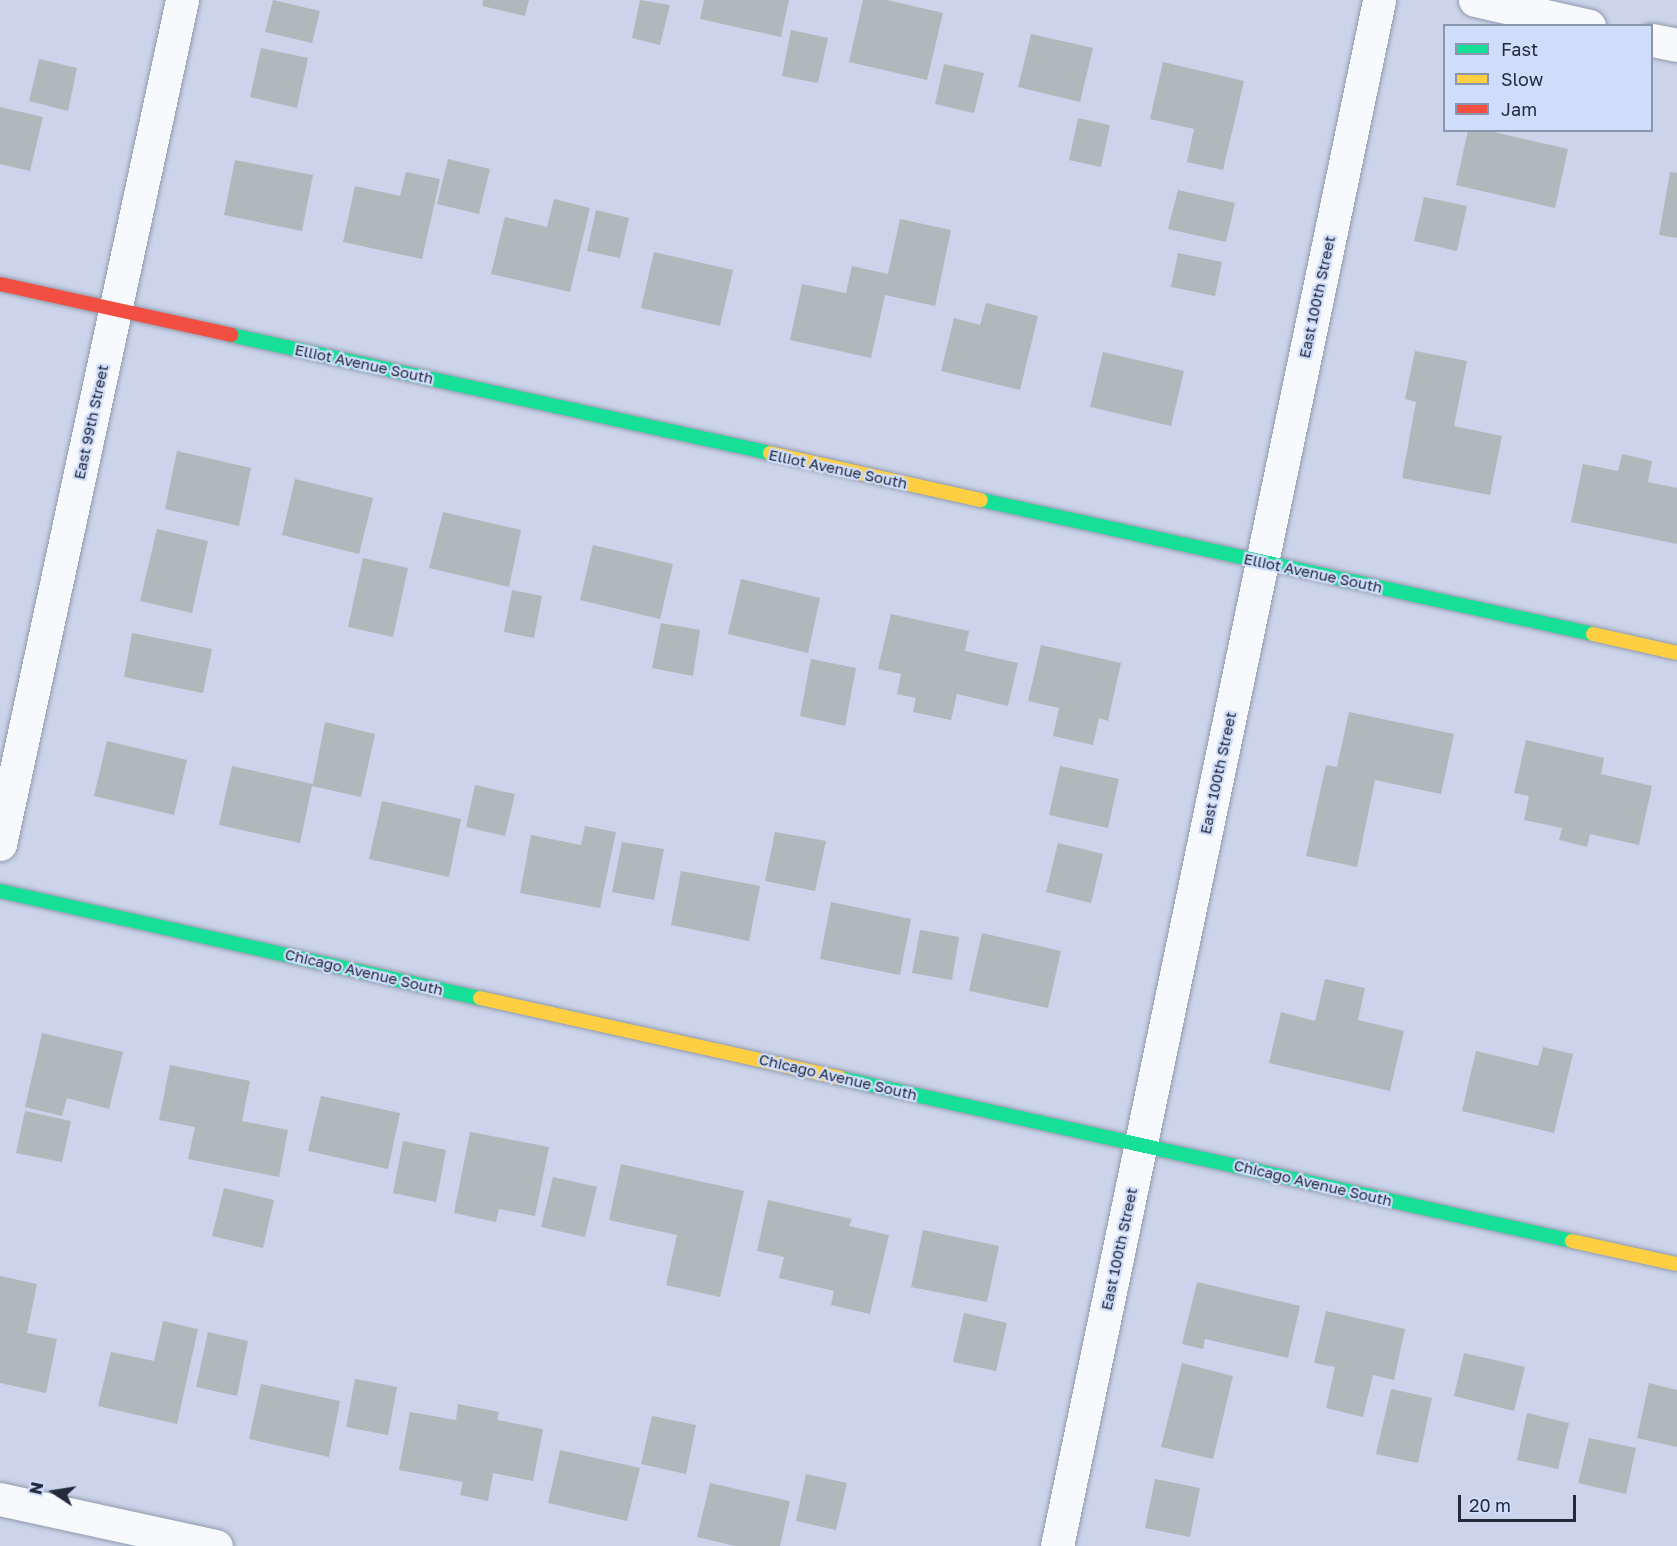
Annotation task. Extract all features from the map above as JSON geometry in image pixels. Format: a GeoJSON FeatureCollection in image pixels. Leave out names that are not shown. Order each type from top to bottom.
{"type":"FeatureCollection","features":[{"type":"Feature","properties":{"kind":"street","name":"East 99th Street"},"geometry":{"type":"LineString","coordinates":[[0,844],[182,0]]}},
{"type":"Feature","properties":{"kind":"street","name":"East 100th Street"},"geometry":{"type":"LineString","coordinates":[[1057,1546],[1379,0]]}},
{"type":"Feature","properties":{"kind":"street"},"geometry":{"type":"LineString","coordinates":[[1475,0],[1580,24]]}},
{"type":"Feature","properties":{"kind":"street"},"geometry":{"type":"LineString","coordinates":[[1653,40],[1677,45]]}},
{"type":"Feature","properties":{"kind":"street","name":"Elliot Avenue South"},"geometry":{"type":"LineString","coordinates":[[0,284],[1677,653]]}},
{"type":"Feature","properties":{"kind":"street","name":"Chicago Avenue South"},"geometry":{"type":"LineString","coordinates":[[0,891],[1677,1264]]}},
{"type":"Feature","properties":{"kind":"street"},"geometry":{"type":"LineString","coordinates":[[0,1499],[216,1546]]}},
{"type":"Feature","properties":{"kind":"building"},"geometry":{"type":"Polygon","coordinates":[[[273,0],[320,11],[312,43],[265,32],[273,0]]]}},
{"type":"Feature","properties":{"kind":"building"},"geometry":{"type":"Polygon","coordinates":[[[483,0],[529,0],[525,16],[482,6],[483,0]]]}},
{"type":"Feature","properties":{"kind":"building"},"geometry":{"type":"Polygon","coordinates":[[[640,0],[670,5],[660,45],[632,38],[640,0]]]}},
{"type":"Feature","properties":{"kind":"building"},"geometry":{"type":"Polygon","coordinates":[[[704,0],[789,0],[781,37],[700,19],[704,0]]]}},
{"type":"Feature","properties":{"kind":"building"},"geometry":{"type":"Polygon","coordinates":[[[863,0],[887,0],[943,13],[927,80],[849,62],[863,0]]]}},
{"type":"Feature","properties":{"kind":"building"},"geometry":{"type":"Polygon","coordinates":[[[791,30],[828,38],[818,83],[782,76],[791,30]]]}},
{"type":"Feature","properties":{"kind":"building"},"geometry":{"type":"Polygon","coordinates":[[[1031,34],[1093,48],[1080,102],[1018,87],[1031,34]]]}},
{"type":"Feature","properties":{"kind":"building"},"geometry":{"type":"Polygon","coordinates":[[[261,48],[308,58],[297,108],[250,97],[261,48]]]}},
{"type":"Feature","properties":{"kind":"building"},"geometry":{"type":"Polygon","coordinates":[[[39,59],[77,68],[68,111],[29,101],[39,59]]]}},
{"type":"Feature","properties":{"kind":"building"},"geometry":{"type":"Polygon","coordinates":[[[1163,62],[1244,81],[1223,170],[1187,162],[1194,129],[1150,119],[1163,62]]]}},
{"type":"Feature","properties":{"kind":"building"},"geometry":{"type":"Polygon","coordinates":[[[944,64],[984,73],[974,113],[935,104],[944,64]]]}},
{"type":"Feature","properties":{"kind":"building"},"geometry":{"type":"Polygon","coordinates":[[[0,107],[43,117],[30,171],[0,164],[0,107]]]}},
{"type":"Feature","properties":{"kind":"building"},"geometry":{"type":"Polygon","coordinates":[[[1078,118],[1110,125],[1101,167],[1069,160],[1078,118]]]}},
{"type":"Feature","properties":{"kind":"building"},"geometry":{"type":"Polygon","coordinates":[[[1468,132],[1494,132],[1568,149],[1555,208],[1456,185],[1468,132]]]}},
{"type":"Feature","properties":{"kind":"building"},"geometry":{"type":"Polygon","coordinates":[[[448,159],[490,169],[479,214],[437,204],[448,159]]]}},
{"type":"Feature","properties":{"kind":"building"},"geometry":{"type":"Polygon","coordinates":[[[235,160],[313,175],[302,231],[224,215],[235,160]]]}},
{"type":"Feature","properties":{"kind":"building"},"geometry":{"type":"Polygon","coordinates":[[[406,172],[440,179],[422,259],[343,242],[355,186],[400,196],[406,172]]]}},
{"type":"Feature","properties":{"kind":"building"},"geometry":{"type":"Polygon","coordinates":[[[1670,172],[1677,173],[1677,238],[1659,235],[1670,172]]]}},
{"type":"Feature","properties":{"kind":"building"},"geometry":{"type":"Polygon","coordinates":[[[1178,190],[1235,203],[1226,242],[1168,229],[1178,190]]]}},
{"type":"Feature","properties":{"kind":"building"},"geometry":{"type":"Polygon","coordinates":[[[1424,197],[1467,206],[1457,251],[1414,241],[1424,197]]]}},
{"type":"Feature","properties":{"kind":"building"},"geometry":{"type":"Polygon","coordinates":[[[554,199],[590,208],[570,292],[491,274],[505,217],[547,227],[554,199]]]}},
{"type":"Feature","properties":{"kind":"building"},"geometry":{"type":"Polygon","coordinates":[[[596,210],[629,218],[620,258],[587,251],[596,210]]]}},
{"type":"Feature","properties":{"kind":"building"},"geometry":{"type":"Polygon","coordinates":[[[900,219],[951,230],[935,306],[885,295],[871,358],[790,340],[802,284],[846,293],[852,266],[888,274],[900,219]]]}},
{"type":"Feature","properties":{"kind":"building"},"geometry":{"type":"Polygon","coordinates":[[[654,252],[733,270],[720,326],[641,308],[654,252]]]}},
{"type":"Feature","properties":{"kind":"building"},"geometry":{"type":"Polygon","coordinates":[[[1178,253],[1222,262],[1215,296],[1171,287],[1178,253]]]}},
{"type":"Feature","properties":{"kind":"building"},"geometry":{"type":"Polygon","coordinates":[[[986,303],[1038,316],[1020,390],[941,371],[954,318],[980,325],[986,303]]]}},
{"type":"Feature","properties":{"kind":"building"},"geometry":{"type":"Polygon","coordinates":[[[1415,351],[1467,361],[1454,426],[1502,436],[1490,495],[1402,478],[1416,402],[1405,399],[1415,351]]]}},
{"type":"Feature","properties":{"kind":"building"},"geometry":{"type":"Polygon","coordinates":[[[1103,352],[1184,371],[1171,426],[1090,407],[1103,352]]]}},
{"type":"Feature","properties":{"kind":"building"},"geometry":{"type":"Polygon","coordinates":[[[177,451],[251,468],[239,526],[165,509],[177,451]]]}},
{"type":"Feature","properties":{"kind":"building"},"geometry":{"type":"Polygon","coordinates":[[[1622,454],[1652,461],[1648,482],[1677,488],[1677,544],[1571,522],[1583,464],[1618,471],[1622,454]]]}},
{"type":"Feature","properties":{"kind":"building"},"geometry":{"type":"Polygon","coordinates":[[[295,479],[373,498],[359,554],[282,535],[295,479]]]}},
{"type":"Feature","properties":{"kind":"building"},"geometry":{"type":"Polygon","coordinates":[[[443,512],[521,530],[509,587],[429,568],[443,512]]]}},
{"type":"Feature","properties":{"kind":"building"},"geometry":{"type":"Polygon","coordinates":[[[157,529],[208,541],[192,613],[140,601],[157,529]]]}},
{"type":"Feature","properties":{"kind":"building"},"geometry":{"type":"Polygon","coordinates":[[[593,545],[673,564],[660,619],[580,600],[593,545]]]}},
{"type":"Feature","properties":{"kind":"building"},"geometry":{"type":"Polygon","coordinates":[[[363,558],[408,568],[393,637],[348,627],[363,558]]]}},
{"type":"Feature","properties":{"kind":"building"},"geometry":{"type":"Polygon","coordinates":[[[741,579],[820,598],[808,653],[728,634],[741,579]]]}},
{"type":"Feature","properties":{"kind":"building"},"geometry":{"type":"Polygon","coordinates":[[[512,590],[542,596],[534,638],[504,632],[512,590]]]}},
{"type":"Feature","properties":{"kind":"building"},"geometry":{"type":"Polygon","coordinates":[[[891,614],[969,631],[965,651],[1018,663],[1008,706],[957,694],[951,720],[913,712],[916,698],[897,694],[901,674],[878,669],[891,614]]]}},
{"type":"Feature","properties":{"kind":"building"},"geometry":{"type":"Polygon","coordinates":[[[661,623],[700,630],[693,676],[652,668],[661,623]]]}},
{"type":"Feature","properties":{"kind":"building"},"geometry":{"type":"Polygon","coordinates":[[[132,633],[212,649],[203,693],[124,677],[132,633]]]}},
{"type":"Feature","properties":{"kind":"building"},"geometry":{"type":"Polygon","coordinates":[[[1041,645],[1121,663],[1108,721],[1099,718],[1093,745],[1053,736],[1059,708],[1028,701],[1041,645]]]}},
{"type":"Feature","properties":{"kind":"building"},"geometry":{"type":"Polygon","coordinates":[[[811,659],[856,668],[845,726],[800,716],[811,659]]]}},
{"type":"Feature","properties":{"kind":"building"},"geometry":{"type":"Polygon","coordinates":[[[1349,712],[1454,734],[1441,794],[1375,780],[1357,867],[1306,856],[1326,765],[1337,767],[1349,712]]]}},
{"type":"Feature","properties":{"kind":"building"},"geometry":{"type":"Polygon","coordinates":[[[325,722],[375,734],[361,797],[312,786],[300,843],[219,825],[232,766],[313,784],[325,722]]]}},
{"type":"Feature","properties":{"kind":"building"},"geometry":{"type":"Polygon","coordinates":[[[1526,740],[1604,758],[1601,774],[1652,786],[1639,845],[1590,834],[1587,847],[1559,840],[1562,828],[1524,820],[1529,796],[1514,793],[1526,740]]]}},
{"type":"Feature","properties":{"kind":"building"},"geometry":{"type":"Polygon","coordinates":[[[107,741],[187,760],[174,815],[94,796],[107,741]]]}},
{"type":"Feature","properties":{"kind":"building"},"geometry":{"type":"Polygon","coordinates":[[[1060,766],[1119,779],[1108,828],[1049,815],[1060,766]]]}},
{"type":"Feature","properties":{"kind":"building"},"geometry":{"type":"Polygon","coordinates":[[[475,785],[515,794],[505,836],[466,827],[475,785]]]}},
{"type":"Feature","properties":{"kind":"building"},"geometry":{"type":"Polygon","coordinates":[[[382,801],[461,819],[449,877],[369,859],[382,801]]]}},
{"type":"Feature","properties":{"kind":"building"},"geometry":{"type":"Polygon","coordinates":[[[585,826],[616,832],[600,908],[520,893],[531,835],[581,845],[585,826]]]}},
{"type":"Feature","properties":{"kind":"building"},"geometry":{"type":"Polygon","coordinates":[[[775,832],[826,841],[815,891],[765,881],[775,832]]]}},
{"type":"Feature","properties":{"kind":"building"},"geometry":{"type":"Polygon","coordinates":[[[622,842],[664,849],[654,900],[612,892],[622,842]]]}},
{"type":"Feature","properties":{"kind":"building"},"geometry":{"type":"Polygon","coordinates":[[[1058,843],[1103,854],[1091,903],[1046,892],[1058,843]]]}},
{"type":"Feature","properties":{"kind":"building"},"geometry":{"type":"Polygon","coordinates":[[[681,871],[760,886],[749,941],[671,925],[681,871]]]}},
{"type":"Feature","properties":{"kind":"building"},"geometry":{"type":"Polygon","coordinates":[[[831,902],[911,919],[900,975],[820,959],[831,902]]]}},
{"type":"Feature","properties":{"kind":"building"},"geometry":{"type":"Polygon","coordinates":[[[920,930],[959,937],[952,980],[912,973],[920,930]]]}},
{"type":"Feature","properties":{"kind":"building"},"geometry":{"type":"Polygon","coordinates":[[[982,933],[1061,951],[1048,1008],[969,991],[982,933]]]}},
{"type":"Feature","properties":{"kind":"building"},"geometry":{"type":"Polygon","coordinates":[[[1325,979],[1365,988],[1358,1020],[1404,1031],[1390,1091],[1269,1063],[1281,1012],[1315,1021],[1325,979]]]}},
{"type":"Feature","properties":{"kind":"building"},"geometry":{"type":"Polygon","coordinates":[[[42,1033],[123,1052],[109,1109],[67,1098],[62,1116],[25,1107],[42,1033]]]}},
{"type":"Feature","properties":{"kind":"building"},"geometry":{"type":"Polygon","coordinates":[[[1543,1047],[1573,1054],[1554,1133],[1462,1111],[1476,1051],[1538,1066],[1543,1047]]]}},
{"type":"Feature","properties":{"kind":"building"},"geometry":{"type":"Polygon","coordinates":[[[170,1065],[250,1081],[242,1121],[288,1130],[279,1177],[188,1159],[195,1127],[159,1120],[170,1065]]]}},
{"type":"Feature","properties":{"kind":"building"},"geometry":{"type":"Polygon","coordinates":[[[321,1096],[400,1113],[388,1169],[308,1151],[321,1096]]]}},
{"type":"Feature","properties":{"kind":"building"},"geometry":{"type":"Polygon","coordinates":[[[25,1111],[71,1121],[62,1162],[16,1153],[25,1111]]]}},
{"type":"Feature","properties":{"kind":"building"},"geometry":{"type":"Polygon","coordinates":[[[470,1132],[549,1147],[535,1216],[499,1209],[496,1222],[454,1213],[470,1132]]]}},
{"type":"Feature","properties":{"kind":"building"},"geometry":{"type":"Polygon","coordinates":[[[403,1141],[446,1150],[436,1202],[393,1193],[403,1141]]]}},
{"type":"Feature","properties":{"kind":"building"},"geometry":{"type":"Polygon","coordinates":[[[621,1164],[744,1191],[720,1297],[666,1285],[677,1235],[609,1220],[621,1164]]]}},
{"type":"Feature","properties":{"kind":"building"},"geometry":{"type":"Polygon","coordinates":[[[553,1177],[597,1187],[585,1237],[541,1227],[553,1177]]]}},
{"type":"Feature","properties":{"kind":"building"},"geometry":{"type":"Polygon","coordinates":[[[224,1188],[274,1200],[263,1248],[212,1236],[224,1188]]]}},
{"type":"Feature","properties":{"kind":"building"},"geometry":{"type":"Polygon","coordinates":[[[768,1200],[852,1219],[849,1226],[889,1235],[870,1314],[831,1305],[834,1291],[779,1278],[784,1257],[757,1251],[768,1200]]]}},
{"type":"Feature","properties":{"kind":"building"},"geometry":{"type":"Polygon","coordinates":[[[923,1230],[999,1246],[987,1302],[911,1287],[923,1230]]]}},
{"type":"Feature","properties":{"kind":"building"},"geometry":{"type":"Polygon","coordinates":[[[0,1276],[37,1284],[27,1333],[57,1339],[46,1393],[0,1383],[0,1276]]]}},
{"type":"Feature","properties":{"kind":"building"},"geometry":{"type":"Polygon","coordinates":[[[1197,1282],[1300,1306],[1288,1358],[1205,1339],[1203,1349],[1182,1344],[1197,1282]]]}},
{"type":"Feature","properties":{"kind":"building"},"geometry":{"type":"Polygon","coordinates":[[[1326,1311],[1405,1329],[1394,1380],[1373,1375],[1363,1417],[1326,1408],[1335,1367],[1314,1363],[1326,1311]]]}},
{"type":"Feature","properties":{"kind":"building"},"geometry":{"type":"Polygon","coordinates":[[[964,1313],[1007,1323],[996,1371],[953,1362],[964,1313]]]}},
{"type":"Feature","properties":{"kind":"building"},"geometry":{"type":"Polygon","coordinates":[[[163,1321],[198,1329],[177,1424],[98,1406],[111,1352],[154,1361],[163,1321]]]}},
{"type":"Feature","properties":{"kind":"building"},"geometry":{"type":"Polygon","coordinates":[[[208,1332],[248,1341],[237,1396],[196,1387],[208,1332]]]}},
{"type":"Feature","properties":{"kind":"building"},"geometry":{"type":"Polygon","coordinates":[[[1464,1353],[1525,1367],[1514,1411],[1454,1396],[1464,1353]]]}},
{"type":"Feature","properties":{"kind":"building"},"geometry":{"type":"Polygon","coordinates":[[[1182,1363],[1233,1376],[1213,1459],[1161,1447],[1182,1363]]]}},
{"type":"Feature","properties":{"kind":"building"},"geometry":{"type":"Polygon","coordinates":[[[355,1379],[397,1387],[388,1435],[346,1427],[355,1379]]]}},
{"type":"Feature","properties":{"kind":"building"},"geometry":{"type":"Polygon","coordinates":[[[1649,1383],[1677,1390],[1677,1447],[1637,1438],[1649,1383]]]}},
{"type":"Feature","properties":{"kind":"building"},"geometry":{"type":"Polygon","coordinates":[[[261,1384],[340,1401],[329,1457],[249,1439],[261,1384]]]}},
{"type":"Feature","properties":{"kind":"building"},"geometry":{"type":"Polygon","coordinates":[[[1391,1389],[1432,1398],[1418,1463],[1376,1454],[1391,1389]]]}},
{"type":"Feature","properties":{"kind":"building"},"geometry":{"type":"Polygon","coordinates":[[[458,1404],[499,1412],[497,1420],[543,1429],[533,1481],[493,1473],[488,1501],[460,1495],[463,1482],[399,1470],[410,1412],[456,1420],[458,1404]]]}},
{"type":"Feature","properties":{"kind":"building"},"geometry":{"type":"Polygon","coordinates":[[[1527,1413],[1569,1423],[1558,1469],[1517,1460],[1527,1413]]]}},
{"type":"Feature","properties":{"kind":"building"},"geometry":{"type":"Polygon","coordinates":[[[652,1416],[696,1425],[686,1474],[641,1464],[652,1416]]]}},
{"type":"Feature","properties":{"kind":"building"},"geometry":{"type":"Polygon","coordinates":[[[1589,1438],[1636,1448],[1626,1494],[1578,1483],[1589,1438]]]}},
{"type":"Feature","properties":{"kind":"building"},"geometry":{"type":"Polygon","coordinates":[[[560,1450],[640,1468],[627,1521],[548,1503],[560,1450]]]}},
{"type":"Feature","properties":{"kind":"building"},"geometry":{"type":"Polygon","coordinates":[[[806,1474],[847,1483],[836,1530],[796,1521],[806,1474]]]}},
{"type":"Feature","properties":{"kind":"building"},"geometry":{"type":"Polygon","coordinates":[[[1155,1479],[1200,1488],[1190,1537],[1145,1528],[1155,1479]]]}},
{"type":"Feature","properties":{"kind":"building"},"geometry":{"type":"Polygon","coordinates":[[[710,1483],[790,1501],[780,1546],[735,1546],[697,1537],[710,1483]]]}},
{"type":"Feature","properties":{"kind":"traffic: fast"},"geometry":{"type":"LineString","coordinates":[[231,335],[770,453]]}},
{"type":"Feature","properties":{"kind":"traffic: fast"},"geometry":{"type":"LineString","coordinates":[[981,500],[1593,634]]}},
{"type":"Feature","properties":{"kind":"traffic: fast"},"geometry":{"type":"LineString","coordinates":[[0,891],[480,998]]}},
{"type":"Feature","properties":{"kind":"traffic: fast"},"geometry":{"type":"LineString","coordinates":[[840,1078],[1572,1241]]}},
{"type":"Feature","properties":{"kind":"traffic: slow"},"geometry":{"type":"LineString","coordinates":[[770,453],[981,500]]}},
{"type":"Feature","properties":{"kind":"traffic: slow"},"geometry":{"type":"LineString","coordinates":[[1593,634],[1677,653]]}},
{"type":"Feature","properties":{"kind":"traffic: slow"},"geometry":{"type":"LineString","coordinates":[[480,998],[840,1078]]}},
{"type":"Feature","properties":{"kind":"traffic: slow"},"geometry":{"type":"LineString","coordinates":[[1572,1241],[1677,1264]]}},
{"type":"Feature","properties":{"kind":"traffic: jam"},"geometry":{"type":"LineString","coordinates":[[0,284],[231,335]]}}]}
